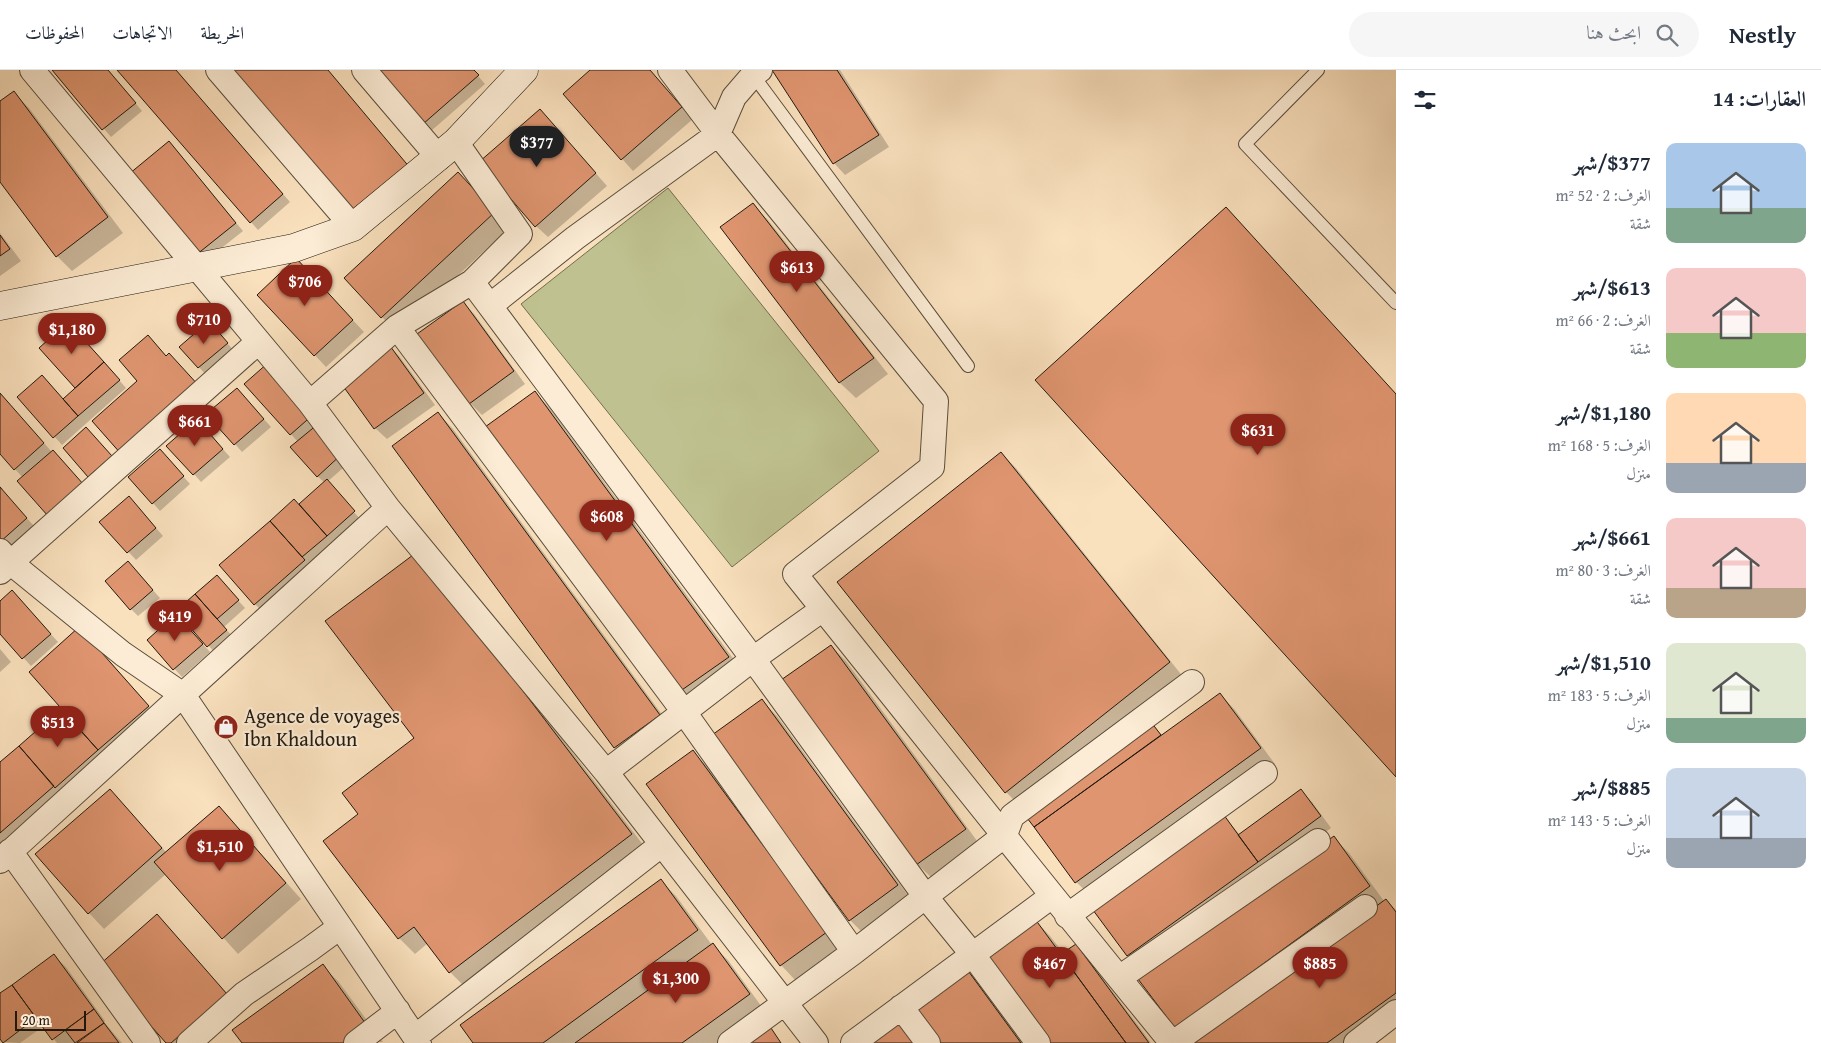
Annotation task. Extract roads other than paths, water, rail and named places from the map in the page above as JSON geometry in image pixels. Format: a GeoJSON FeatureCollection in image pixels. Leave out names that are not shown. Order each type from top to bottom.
{"type":"FeatureCollection","features":[{"type":"Feature","properties":{"kind":"street"},"geometry":{"type":"LineString","coordinates":[[32,70],[310,403],[388,508],[606,772],[816,1043]]}},
{"type":"Feature","properties":{"kind":"street"},"geometry":{"type":"LineString","coordinates":[[218,70],[353,227]]}},
{"type":"Feature","properties":{"kind":"street"},"geometry":{"type":"LineString","coordinates":[[310,403],[397,327],[472,282],[520,234],[448,150],[364,70]]}},
{"type":"Feature","properties":{"kind":"street"},"geometry":{"type":"LineString","coordinates":[[670,70],[718,134],[936,401],[932,467],[795,574],[1005,835],[1067,916],[1172,1043],[1365,907]]}},
{"type":"Feature","properties":{"kind":"street"},"geometry":{"type":"LineString","coordinates":[[492,305],[575,238],[718,134],[734,97],[757,72]]}},
{"type":"Feature","properties":{"kind":"street"},"geometry":{"type":"LineString","coordinates":[[0,306],[294,248],[353,227],[448,150],[512,74]]}},
{"type":"Feature","properties":{"kind":"street"},"geometry":{"type":"LineString","coordinates":[[472,282],[492,305],[925,896],[973,955],[1038,1043]]}},
{"type":"Feature","properties":{"kind":"street"},"geometry":{"type":"LineString","coordinates":[[397,327],[684,712],[854,952]]}},
{"type":"Feature","properties":{"kind":"street"},"geometry":{"type":"LineString","coordinates":[[258,342],[4,562],[124,654],[183,695],[417,1040],[662,845]]}},
{"type":"Feature","properties":{"kind":"street"},"geometry":{"type":"LineString","coordinates":[[148,1043],[5,856],[388,508]]}},
{"type":"Feature","properties":{"kind":"street"},"geometry":{"type":"LineString","coordinates":[[606,772],[753,659],[823,610]]}},
{"type":"Feature","properties":{"kind":"street"},"geometry":{"type":"LineString","coordinates":[[730,1043],[854,952],[1005,835],[1012,816],[1192,682]]}},
{"type":"Feature","properties":{"kind":"street"},"geometry":{"type":"LineString","coordinates":[[1067,916],[1266,773]]}},
{"type":"Feature","properties":{"kind":"street"},"geometry":{"type":"LineString","coordinates":[[1119,978],[1318,841]]}},
{"type":"Feature","properties":{"kind":"street"},"geometry":{"type":"LineString","coordinates":[[853,1043],[1052,896]]}},
{"type":"Feature","properties":{"kind":"street"},"geometry":{"type":"LineString","coordinates":[[189,1043],[244,994],[310,950],[340,927]]}},
{"type":"Feature","properties":{"kind":"street"},"geometry":{"type":"LineString","coordinates":[[901,1007],[928,1043]]}},
{"type":"Feature","properties":{"kind":"street"},"geometry":{"type":"LineString","coordinates":[[356,1043],[398,1011]]}},
{"type":"Feature","properties":{"kind":"street"},"geometry":{"type":"LineString","coordinates":[[1356,1043],[1396,1012]]}},
{"type":"Feature","properties":{"kind":"lane"},"geometry":{"type":"LineString","coordinates":[[1318,70],[1245,144],[1396,303]]}},
{"type":"Feature","properties":{"kind":"lane"},"geometry":{"type":"LineString","coordinates":[[757,72],[968,366]]}},
{"type":"Feature","properties":{"kind":"place","name":"Agence de voyages Ibn Khaldoun"},"geometry":{"type":"Point","coordinates":[226,727]}}]}
